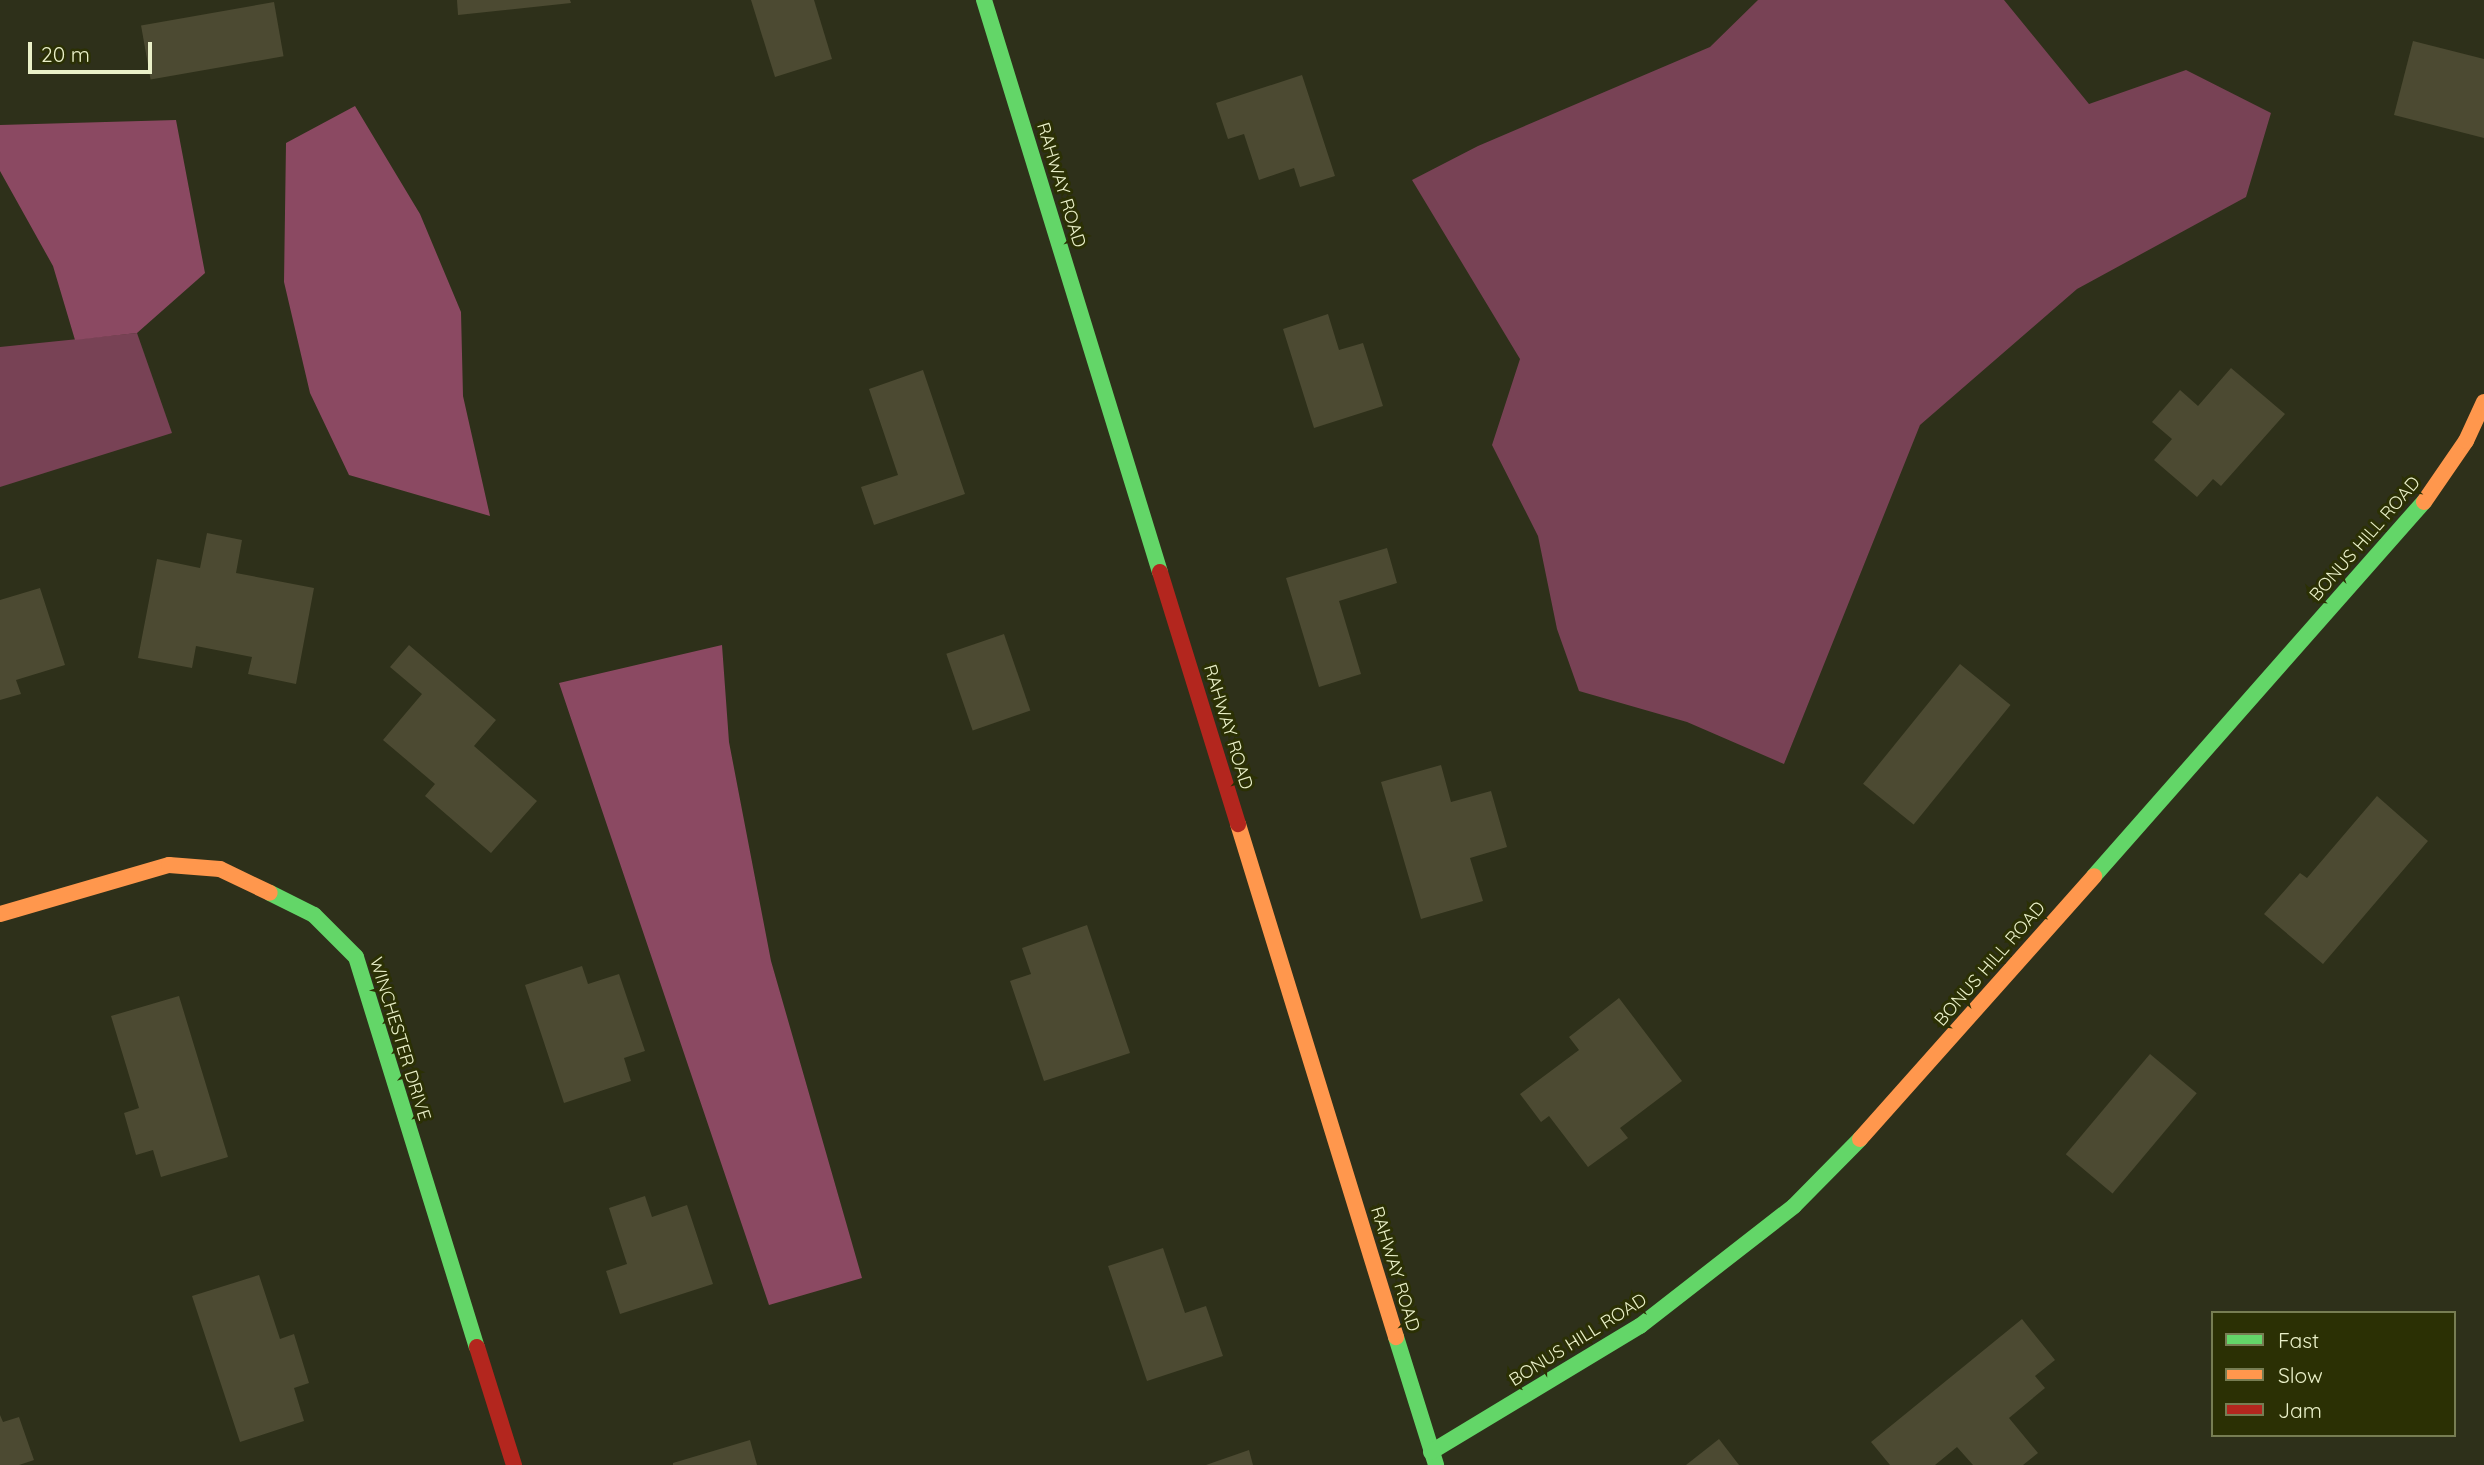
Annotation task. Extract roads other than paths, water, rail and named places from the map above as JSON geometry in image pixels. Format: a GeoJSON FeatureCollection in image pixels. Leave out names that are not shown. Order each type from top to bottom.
{"type":"FeatureCollection","features":[{"type":"Feature","properties":{"kind":"street","name":"RAHWAY ROAD"},"geometry":{"type":"LineString","coordinates":[[984,0],[1433,1458]]}},
{"type":"Feature","properties":{"kind":"street","name":"BONUS HILL ROAD"},"geometry":{"type":"LineString","coordinates":[[1433,1458],[1640,1326],[1794,1206],[1872,1127],[2434,491],[2466,441],[2484,402]]}},
{"type":"Feature","properties":{"kind":"street","name":"WINCHESTER DRIVE"},"geometry":{"type":"LineString","coordinates":[[0,914],[169,864],[220,869],[314,915],[356,957],[514,1465]]}}]}
